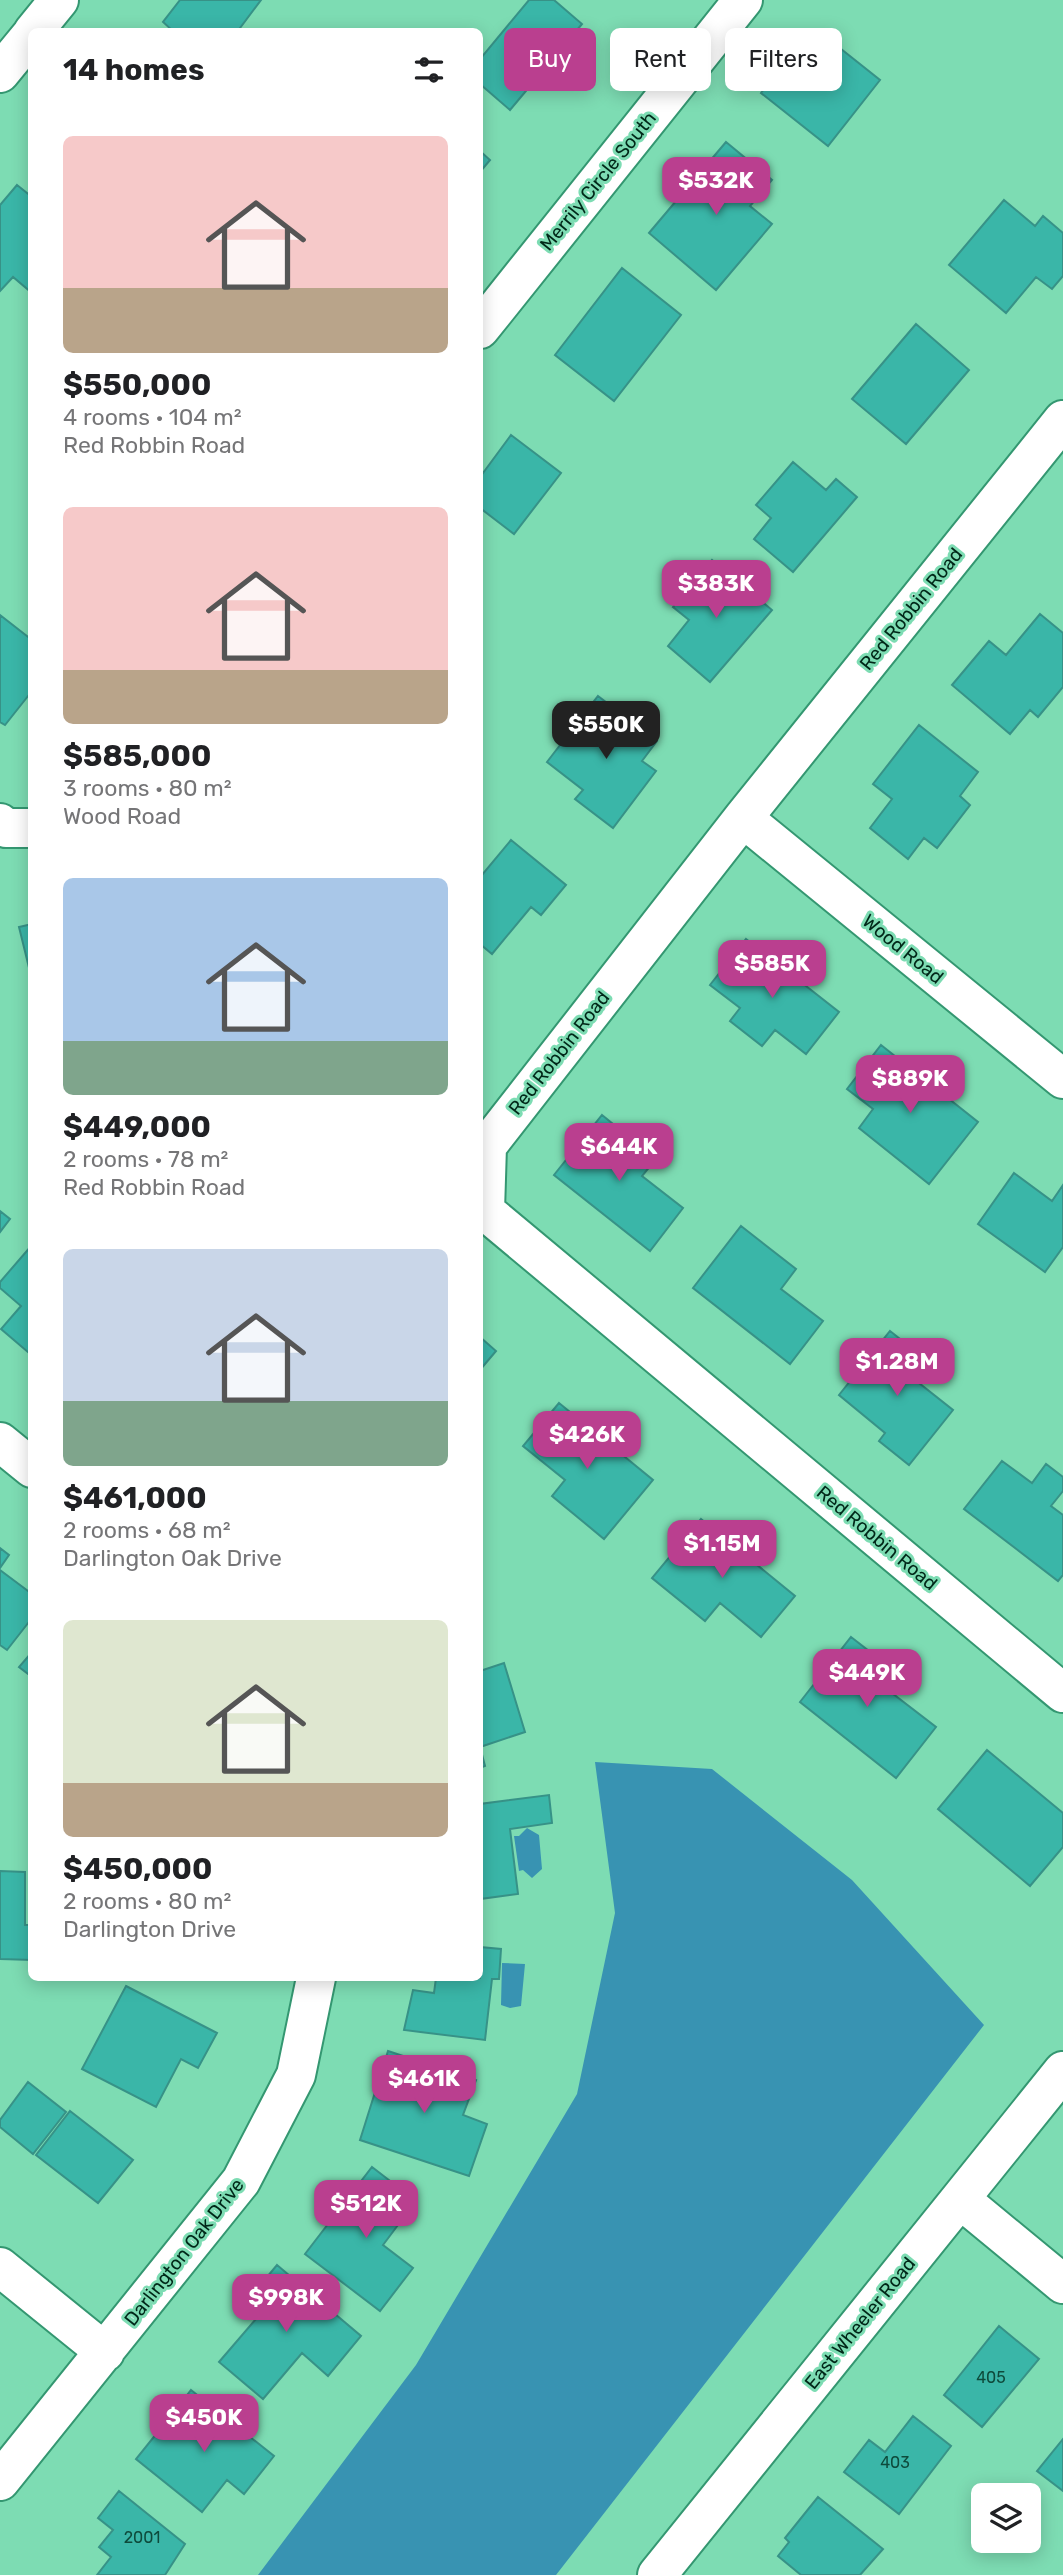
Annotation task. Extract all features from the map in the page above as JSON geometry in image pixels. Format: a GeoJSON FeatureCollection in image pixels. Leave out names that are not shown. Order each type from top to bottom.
{"type":"FeatureCollection","features":[{"type":"Feature","properties":{"kind":"street"},"geometry":{"type":"LineString","coordinates":[[36,28],[59,0]]}},
{"type":"Feature","properties":{"kind":"street","name":"Merrily Circle South"},"geometry":{"type":"LineString","coordinates":[[483,325],[743,0]]}},
{"type":"Feature","properties":{"kind":"street"},"geometry":{"type":"LineString","coordinates":[[0,73],[28,38]]}},
{"type":"Feature","properties":{"kind":"street","name":"Red Robbin Road"},"geometry":{"type":"LineString","coordinates":[[1063,420],[743,818],[487,1146],[485,1211],[1063,1693]]}},
{"type":"Feature","properties":{"kind":"street","name":"Wood Road"},"geometry":{"type":"LineString","coordinates":[[743,818],[1063,1079]]}},
{"type":"Feature","properties":{"kind":"street"},"geometry":{"type":"LineString","coordinates":[[0,823],[6,828],[28,828]]}},
{"type":"Feature","properties":{"kind":"street"},"geometry":{"type":"LineString","coordinates":[[0,1442],[28,1465]]}},
{"type":"Feature","properties":{"kind":"street","name":"Darlington Oak Drive"},"geometry":{"type":"LineString","coordinates":[[0,2481],[241,2182],[296,2075],[315,1981]]}},
{"type":"Feature","properties":{"kind":"street","name":"East Wheeler Road"},"geometry":{"type":"LineString","coordinates":[[661,2573],[1063,2071]]}},
{"type":"Feature","properties":{"kind":"street"},"geometry":{"type":"LineString","coordinates":[[960,2199],[1063,2284]]}},
{"type":"Feature","properties":{"kind":"street"},"geometry":{"type":"LineString","coordinates":[[0,2267],[105,2352]]}},
{"type":"Feature","properties":{"kind":"water"},"geometry":{"type":"Polygon","coordinates":[[[595,1762],[712,1769],[852,1880],[984,2025],[556,2575],[258,2575],[416,2365],[577,2094],[615,1913],[595,1762]]]}},
{"type":"Feature","properties":{"kind":"water"},"geometry":{"type":"Polygon","coordinates":[[[527,1828],[539,1835],[542,1869],[532,1878],[523,1870],[519,1871],[514,1836],[519,1836],[527,1828]]]}},
{"type":"Feature","properties":{"kind":"water"},"geometry":{"type":"Polygon","coordinates":[[[502,1963],[525,1964],[521,2006],[510,2008],[501,2005],[502,1963]]]}},
{"type":"Feature","properties":{"kind":"building"},"geometry":{"type":"Polygon","coordinates":[[[180,0],[261,0],[240,28],[170,28],[163,22],[180,0]]]}},
{"type":"Feature","properties":{"kind":"building"},"geometry":{"type":"Polygon","coordinates":[[[529,0],[554,0],[582,24],[579,28],[506,28],[529,0]]]}},
{"type":"Feature","properties":{"kind":"building"},"geometry":{"type":"Polygon","coordinates":[[[504,30],[504,91],[526,91],[510,110],[483,87],[483,55],[504,30]]]}},
{"type":"Feature","properties":{"kind":"building"},"geometry":{"type":"Polygon","coordinates":[[[842,50],[880,80],[828,146],[761,93],[842,91],[842,50]]]}},
{"type":"Feature","properties":{"kind":"building"},"geometry":{"type":"Polygon","coordinates":[[[726,142],[772,180],[750,206],[772,224],[716,290],[649,233],[726,142]]]}},
{"type":"Feature","properties":{"kind":"building"},"geometry":{"type":"Polygon","coordinates":[[[483,154],[490,160],[483,168],[483,154]]]}},
{"type":"Feature","properties":{"kind":"building"},"geometry":{"type":"Polygon","coordinates":[[[17,185],[28,194],[28,290],[13,277],[0,291],[0,205],[17,185]]]}},
{"type":"Feature","properties":{"kind":"building"},"geometry":{"type":"Polygon","coordinates":[[[1004,200],[1035,226],[1043,216],[1063,233],[1063,276],[1052,289],[1036,277],[1006,313],[949,265],[1004,200]]]}},
{"type":"Feature","properties":{"kind":"building"},"geometry":{"type":"Polygon","coordinates":[[[622,268],[681,315],[614,401],[555,355],[622,268]]]}},
{"type":"Feature","properties":{"kind":"building"},"geometry":{"type":"Polygon","coordinates":[[[916,324],[969,370],[906,444],[852,399],[916,324]]]}},
{"type":"Feature","properties":{"kind":"building"},"geometry":{"type":"Polygon","coordinates":[[[511,435],[561,473],[514,534],[483,510],[483,473],[511,435]]]}},
{"type":"Feature","properties":{"kind":"building"},"geometry":{"type":"Polygon","coordinates":[[[793,462],[826,490],[836,479],[857,497],[793,572],[754,539],[771,518],[756,505],[793,462]]]}},
{"type":"Feature","properties":{"kind":"building"},"geometry":{"type":"Polygon","coordinates":[[[712,560],[772,610],[710,682],[668,646],[689,620],[673,607],[712,560]]]}},
{"type":"Feature","properties":{"kind":"building"},"geometry":{"type":"Polygon","coordinates":[[[1040,614],[1063,633],[1063,687],[1038,717],[1030,710],[1010,734],[952,685],[989,641],[1006,655],[1040,614]]]}},
{"type":"Feature","properties":{"kind":"building"},"geometry":{"type":"Polygon","coordinates":[[[0,615],[28,637],[28,696],[5,725],[0,722],[0,615]]]}},
{"type":"Feature","properties":{"kind":"building"},"geometry":{"type":"Polygon","coordinates":[[[598,696],[657,741],[642,761],[656,771],[613,828],[575,799],[583,790],[547,762],[598,696]]]}},
{"type":"Feature","properties":{"kind":"building"},"geometry":{"type":"Polygon","coordinates":[[[919,725],[978,772],[960,796],[970,805],[937,848],[924,838],[908,859],[870,828],[892,799],[873,784],[919,725]]]}},
{"type":"Feature","properties":{"kind":"building"},"geometry":{"type":"Polygon","coordinates":[[[511,840],[566,885],[541,915],[531,907],[492,954],[483,946],[483,874],[511,840]]]}},
{"type":"Feature","properties":{"kind":"building"},"geometry":{"type":"Polygon","coordinates":[[[28,925],[28,964],[19,927],[28,925]]]}},
{"type":"Feature","properties":{"kind":"building"},"geometry":{"type":"Polygon","coordinates":[[[746,939],[839,1012],[806,1054],[775,1030],[762,1046],[730,1021],[740,1008],[710,985],[746,939]]]}},
{"type":"Feature","properties":{"kind":"building"},"geometry":{"type":"Polygon","coordinates":[[[881,1045],[978,1122],[929,1184],[859,1128],[873,1109],[847,1089],[881,1045]]]}},
{"type":"Feature","properties":{"kind":"building"},"geometry":{"type":"Polygon","coordinates":[[[602,1115],[656,1159],[642,1176],[683,1208],[650,1251],[554,1175],[602,1115]]]}},
{"type":"Feature","properties":{"kind":"building"},"geometry":{"type":"Polygon","coordinates":[[[1014,1173],[1052,1201],[1063,1185],[1063,1247],[1045,1272],[978,1224],[1014,1173]]]}},
{"type":"Feature","properties":{"kind":"building"},"geometry":{"type":"Polygon","coordinates":[[[0,1211],[10,1219],[0,1232],[0,1211]]]}},
{"type":"Feature","properties":{"kind":"building"},"geometry":{"type":"Polygon","coordinates":[[[741,1226],[796,1269],[781,1289],[823,1321],[790,1364],[693,1288],[741,1226]]]}},
{"type":"Feature","properties":{"kind":"building"},"geometry":{"type":"Polygon","coordinates":[[[28,1250],[28,1352],[1,1329],[21,1306],[0,1288],[0,1282],[28,1250]]]}},
{"type":"Feature","properties":{"kind":"building"},"geometry":{"type":"Polygon","coordinates":[[[890,1331],[933,1365],[919,1383],[953,1410],[909,1465],[879,1441],[885,1433],[839,1395],[890,1331]]]}},
{"type":"Feature","properties":{"kind":"building"},"geometry":{"type":"Polygon","coordinates":[[[483,1340],[496,1351],[483,1366],[483,1340]]]}},
{"type":"Feature","properties":{"kind":"building"},"geometry":{"type":"Polygon","coordinates":[[[559,1403],[653,1480],[604,1539],[552,1496],[565,1480],[523,1446],[559,1403]]]}},
{"type":"Feature","properties":{"kind":"building"},"geometry":{"type":"Polygon","coordinates":[[[1002,1461],[1032,1483],[1046,1464],[1063,1477],[1063,1491],[1051,1506],[1063,1515],[1063,1575],[1058,1581],[964,1509],[1002,1461]]]}},
{"type":"Feature","properties":{"kind":"building"},"geometry":{"type":"Polygon","coordinates":[[[701,1519],[795,1596],[761,1637],[720,1603],[705,1621],[652,1578],[701,1519]]]}},
{"type":"Feature","properties":{"kind":"building"},"geometry":{"type":"Polygon","coordinates":[[[0,1548],[9,1555],[0,1568],[0,1548]]]}},
{"type":"Feature","properties":{"kind":"building"},"geometry":{"type":"Polygon","coordinates":[[[0,1570],[28,1591],[28,1623],[7,1650],[0,1645],[0,1570]]]}},
{"type":"Feature","properties":{"kind":"building"},"geometry":{"type":"Polygon","coordinates":[[[851,1637],[887,1665],[875,1680],[936,1727],[896,1778],[800,1702],[851,1637]]]}},
{"type":"Feature","properties":{"kind":"building"},"geometry":{"type":"Polygon","coordinates":[[[28,1657],[28,1674],[19,1667],[28,1657]]]}},
{"type":"Feature","properties":{"kind":"building"},"geometry":{"type":"Polygon","coordinates":[[[504,1663],[525,1732],[483,1746],[483,1670],[504,1663]]]}},
{"type":"Feature","properties":{"kind":"building"},"geometry":{"type":"Polygon","coordinates":[[[987,1750],[1063,1813],[1063,1847],[1030,1886],[938,1809],[987,1750]]]}},
{"type":"Feature","properties":{"kind":"building"},"geometry":{"type":"Polygon","coordinates":[[[549,1795],[552,1823],[510,1829],[518,1894],[483,1899],[483,1804],[549,1795]]]}},
{"type":"Feature","properties":{"kind":"building"},"geometry":{"type":"Polygon","coordinates":[[[0,1871],[25,1872],[28,1960],[0,1959],[0,1871]]]}},
{"type":"Feature","properties":{"kind":"building"},"geometry":{"type":"Polygon","coordinates":[[[483,1947],[501,1949],[499,1979],[492,1979],[485,2040],[404,2030],[413,1990],[434,1993],[436,1981],[483,1981],[483,1947]]]}},
{"type":"Feature","properties":{"kind":"building"},"geometry":{"type":"Polygon","coordinates":[[[126,1986],[217,2033],[198,2068],[181,2059],[156,2107],[82,2069],[126,1986]]]}},
{"type":"Feature","properties":{"kind":"building"},"geometry":{"type":"Polygon","coordinates":[[[388,2051],[476,2080],[463,2115],[487,2124],[469,2176],[360,2140],[388,2051]]]}},
{"type":"Feature","properties":{"kind":"building"},"geometry":{"type":"Polygon","coordinates":[[[28,2082],[66,2112],[33,2154],[0,2127],[0,2120],[28,2082]]]}},
{"type":"Feature","properties":{"kind":"building"},"geometry":{"type":"Polygon","coordinates":[[[70,2111],[133,2160],[98,2203],[36,2155],[70,2111]]]}},
{"type":"Feature","properties":{"kind":"building"},"geometry":{"type":"Polygon","coordinates":[[[372,2167],[416,2201],[383,2245],[413,2268],[380,2311],[305,2254],[372,2167]]]}},
{"type":"Feature","properties":{"kind":"building"},"geometry":{"type":"Polygon","coordinates":[[[277,2265],[361,2336],[328,2376],[302,2353],[263,2399],[219,2362],[256,2319],[242,2307],[277,2265]]]}},
{"type":"Feature","properties":{"kind":"building"},"geometry":{"type":"Polygon","coordinates":[[[999,2326],[1039,2359],[982,2427],[944,2395],[999,2326]]]}},
{"type":"Feature","properties":{"kind":"building"},"geometry":{"type":"Polygon","coordinates":[[[191,2390],[274,2456],[244,2494],[227,2480],[202,2512],[136,2459],[161,2428],[173,2438],[186,2422],[174,2412],[191,2390]]]}},
{"type":"Feature","properties":{"kind":"building"},"geometry":{"type":"Polygon","coordinates":[[[913,2416],[951,2446],[899,2514],[844,2472],[869,2440],[885,2452],[913,2416]]]}},
{"type":"Feature","properties":{"kind":"building"},"geometry":{"type":"Polygon","coordinates":[[[1063,2439],[1063,2491],[1037,2471],[1063,2439]]]}},
{"type":"Feature","properties":{"kind":"building"},"geometry":{"type":"Polygon","coordinates":[[[119,2491],[185,2544],[165,2575],[97,2575],[111,2557],[99,2547],[113,2530],[98,2518],[119,2491]]]}},
{"type":"Feature","properties":{"kind":"building"},"geometry":{"type":"Polygon","coordinates":[[[818,2497],[883,2549],[860,2575],[801,2575],[778,2556],[789,2542],[785,2538],[818,2497]]]}}]}
